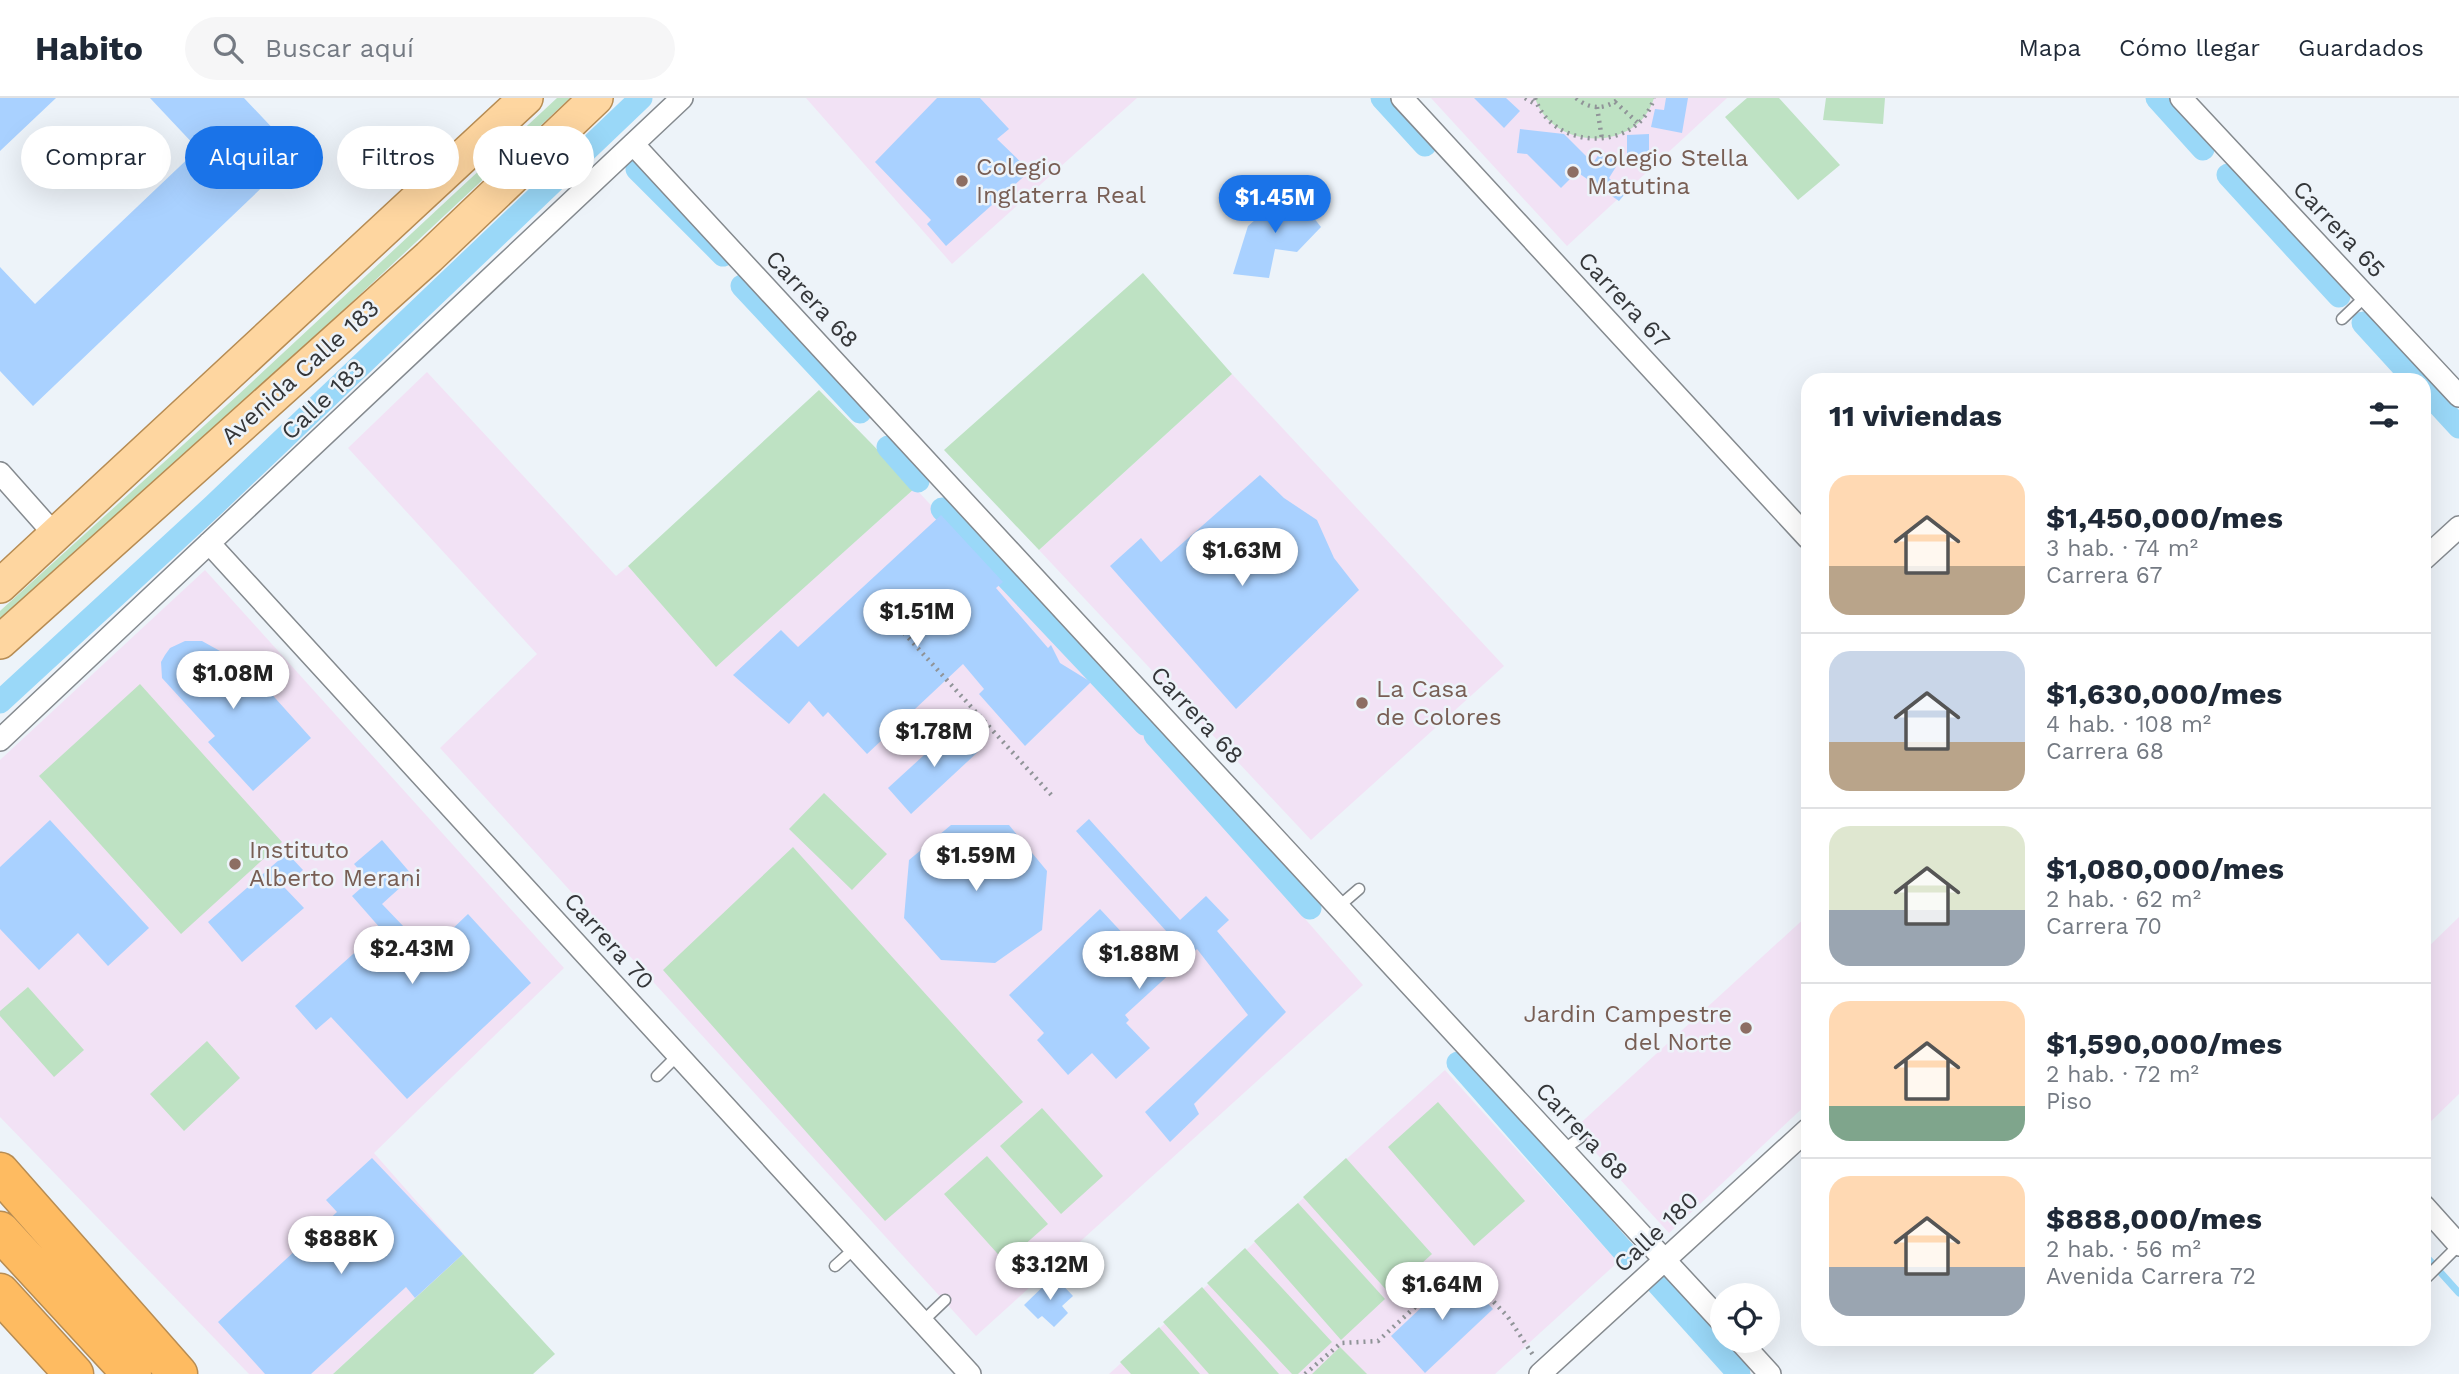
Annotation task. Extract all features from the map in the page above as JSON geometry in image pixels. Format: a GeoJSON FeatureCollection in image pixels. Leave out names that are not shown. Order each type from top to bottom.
{"type":"FeatureCollection","features":[{"type":"Feature","properties":{"kind":"highway"},"geometry":{"type":"LineString","coordinates":[[0,1172],[178,1374]]}},
{"type":"Feature","properties":{"kind":"highway"},"geometry":{"type":"LineString","coordinates":[[0,1231],[132,1374]]}},
{"type":"Feature","properties":{"kind":"highway"},"geometry":{"type":"LineString","coordinates":[[0,1293],[74,1374]]}},
{"type":"Feature","properties":{"kind":"highway"},"geometry":{"type":"LineString","coordinates":[[0,1331],[39,1374]]}},
{"type":"Feature","properties":{"kind":"main road","name":"Avenida Calle 183"},"geometry":{"type":"LineString","coordinates":[[0,586],[526,98]]}},
{"type":"Feature","properties":{"kind":"main road","name":"Avenida Calle 183"},"geometry":{"type":"LineString","coordinates":[[0,642],[429,257],[596,98]]}},
{"type":"Feature","properties":{"kind":"street","name":"Calle 183"},"geometry":{"type":"LineString","coordinates":[[0,740],[682,98]]}},
{"type":"Feature","properties":{"kind":"street","name":"Carrera 67"},"geometry":{"type":"LineString","coordinates":[[1402,98],[1801,530]]}},
{"type":"Feature","properties":{"kind":"street","name":"Carrera 65"},"geometry":{"type":"LineString","coordinates":[[2181,98],[2459,396]]}},
{"type":"Feature","properties":{"kind":"street","name":"Carrera 68"},"geometry":{"type":"LineString","coordinates":[[633,144],[1710,1309]]}},
{"type":"Feature","properties":{"kind":"street"},"geometry":{"type":"LineString","coordinates":[[0,473],[56,536]]}},
{"type":"Feature","properties":{"kind":"street"},"geometry":{"type":"LineString","coordinates":[[2431,553],[2459,527]]}},
{"type":"Feature","properties":{"kind":"street","name":"Carrera 70"},"geometry":{"type":"LineString","coordinates":[[209,543],[970,1374]]}},
{"type":"Feature","properties":{"kind":"street","name":"Calle 180"},"geometry":{"type":"LineString","coordinates":[[1542,1372],[1801,1135]]}},
{"type":"Feature","properties":{"kind":"street"},"geometry":{"type":"LineString","coordinates":[[2431,1214],[2459,1245]]}},
{"type":"Feature","properties":{"kind":"street"},"geometry":{"type":"LineString","coordinates":[[1751,1353],[1770,1374]]}},
{"type":"Feature","properties":{"kind":"lane"},"geometry":{"type":"LineString","coordinates":[[2342,319],[2366,296]]}},
{"type":"Feature","properties":{"kind":"lane"},"geometry":{"type":"LineString","coordinates":[[1338,906],[1359,889]]}},
{"type":"Feature","properties":{"kind":"lane"},"geometry":{"type":"LineString","coordinates":[[657,1076],[678,1055]]}},
{"type":"Feature","properties":{"kind":"lane"},"geometry":{"type":"LineString","coordinates":[[1563,1150],[1581,1137]]}},
{"type":"Feature","properties":{"kind":"lane"},"geometry":{"type":"LineString","coordinates":[[2431,1272],[2459,1245]]}},
{"type":"Feature","properties":{"kind":"lane"},"geometry":{"type":"LineString","coordinates":[[835,1265],[855,1248]]}},
{"type":"Feature","properties":{"kind":"lane"},"geometry":{"type":"LineString","coordinates":[[922,1322],[945,1300]]}},
{"type":"Feature","properties":{"kind":"path"},"geometry":{"type":"LineString","coordinates":[[1525,98],[1538,105]]}},
{"type":"Feature","properties":{"kind":"path"},"geometry":{"type":"LineString","coordinates":[[1535,98],[1550,121],[1566,133],[1585,139],[1602,139],[1623,133],[1637,122],[1654,98]]}},
{"type":"Feature","properties":{"kind":"path"},"geometry":{"type":"LineString","coordinates":[[1576,98],[1597,107],[1617,100],[1637,122]]}},
{"type":"Feature","properties":{"kind":"path"},"geometry":{"type":"LineString","coordinates":[[1597,107],[1602,139]]}},
{"type":"Feature","properties":{"kind":"path"},"geometry":{"type":"LineString","coordinates":[[885,612],[1054,798]]}},
{"type":"Feature","properties":{"kind":"path"},"geometry":{"type":"LineString","coordinates":[[1305,1374],[1341,1343],[1378,1340],[1460,1266],[1507,1317],[1542,1372]]}},
{"type":"Feature","properties":{"kind":"shaded area","name":"Colegio Inglaterra Real"},"geometry":{"type":"Polygon","coordinates":[[[806,98],[1137,98],[952,264],[806,98]]]}},
{"type":"Feature","properties":{"kind":"shaded area","name":"Colegio Stella Matutina"},"geometry":{"type":"Polygon","coordinates":[[[1431,98],[1727,98],[1567,246],[1431,98]]]}},
{"type":"Feature","properties":{"kind":"shaded area"},"geometry":{"type":"Polygon","coordinates":[[[427,372],[616,576],[628,566],[716,666],[915,488],[1139,729],[1363,985],[976,1336],[440,748],[537,654],[348,448],[427,372]]]}},
{"type":"Feature","properties":{"kind":"shaded area"},"geometry":{"type":"Polygon","coordinates":[[[1232,374],[1504,666],[1311,840],[1039,550],[1232,374]]]}},
{"type":"Feature","properties":{"kind":"shaded area","name":"Instituto Alberto Merani"},"geometry":{"type":"Polygon","coordinates":[[[205,570],[564,968],[374,1153],[463,1254],[333,1374],[249,1374],[0,1117],[0,760],[205,570]]]}},
{"type":"Feature","properties":{"kind":"shaded area"},"geometry":{"type":"Polygon","coordinates":[[[2459,917],[2459,1094],[2431,1121],[2431,944],[2459,917]]]}},
{"type":"Feature","properties":{"kind":"shaded area","name":"Jardin Campestre del Norte"},"geometry":{"type":"Polygon","coordinates":[[[1801,921],[1801,1110],[1669,1233],[1574,1129],[1801,921]]]}},
{"type":"Feature","properties":{"kind":"shaded area"},"geometry":{"type":"Polygon","coordinates":[[[1445,1070],[1618,1262],[1495,1374],[1109,1374],[1445,1070]]]}},
{"type":"Feature","properties":{"kind":"green space"},"geometry":{"type":"Polygon","coordinates":[[[557,98],[570,98],[540,126],[527,126],[557,98]]]}},
{"type":"Feature","properties":{"kind":"green space"},"geometry":{"type":"Polygon","coordinates":[[[1535,98],[1654,98],[1645,116],[1631,129],[1614,136],[1595,138],[1576,136],[1559,128],[1544,115],[1535,98]]]}},
{"type":"Feature","properties":{"kind":"green space"},"geometry":{"type":"Polygon","coordinates":[[[1747,98],[1779,98],[1840,165],[1798,200],[1725,117],[1747,98]]]}},
{"type":"Feature","properties":{"kind":"green space"},"geometry":{"type":"Polygon","coordinates":[[[1826,98],[1885,98],[1883,124],[1823,120],[1826,98]]]}},
{"type":"Feature","properties":{"kind":"green space"},"geometry":{"type":"Polygon","coordinates":[[[473,176],[473,189],[244,403],[0,623],[0,611],[473,176]]]}},
{"type":"Feature","properties":{"kind":"green space"},"geometry":{"type":"Polygon","coordinates":[[[1143,273],[1232,374],[1039,550],[944,450],[1143,273]]]}},
{"type":"Feature","properties":{"kind":"green space"},"geometry":{"type":"Polygon","coordinates":[[[819,390],[915,488],[716,667],[628,566],[819,390]]]}},
{"type":"Feature","properties":{"kind":"green space"},"geometry":{"type":"Polygon","coordinates":[[[140,684],[282,842],[181,934],[39,776],[140,684]]]}},
{"type":"Feature","properties":{"kind":"green space"},"geometry":{"type":"Polygon","coordinates":[[[824,793],[887,854],[852,890],[789,829],[824,793]]]}},
{"type":"Feature","properties":{"kind":"green space"},"geometry":{"type":"Polygon","coordinates":[[[793,847],[1023,1102],[885,1221],[663,970],[793,847]]]}},
{"type":"Feature","properties":{"kind":"green space"},"geometry":{"type":"Polygon","coordinates":[[[28,987],[84,1050],[54,1077],[0,1016],[0,1011],[28,987]]]}},
{"type":"Feature","properties":{"kind":"green space"},"geometry":{"type":"Polygon","coordinates":[[[207,1041],[240,1078],[184,1131],[150,1094],[207,1041]]]}},
{"type":"Feature","properties":{"kind":"green space"},"geometry":{"type":"Polygon","coordinates":[[[1438,1102],[1525,1201],[1474,1246],[1388,1147],[1438,1102]]]}},
{"type":"Feature","properties":{"kind":"green space"},"geometry":{"type":"Polygon","coordinates":[[[1042,1108],[1103,1176],[1061,1214],[1000,1146],[1042,1108]]]}},
{"type":"Feature","properties":{"kind":"green space"},"geometry":{"type":"Polygon","coordinates":[[[987,1156],[1048,1224],[1005,1262],[944,1194],[987,1156]]]}},
{"type":"Feature","properties":{"kind":"green space"},"geometry":{"type":"Polygon","coordinates":[[[1346,1158],[1432,1254],[1389,1293],[1303,1197],[1346,1158]]]}},
{"type":"Feature","properties":{"kind":"green space"},"geometry":{"type":"Polygon","coordinates":[[[1298,1203],[1385,1299],[1341,1340],[1254,1241],[1298,1203]]]}},
{"type":"Feature","properties":{"kind":"green space"},"geometry":{"type":"Polygon","coordinates":[[[1245,1248],[1332,1342],[1298,1374],[1292,1374],[1207,1283],[1245,1248]]]}},
{"type":"Feature","properties":{"kind":"green space"},"geometry":{"type":"Polygon","coordinates":[[[463,1254],[555,1354],[533,1374],[333,1374],[463,1254]]]}},
{"type":"Feature","properties":{"kind":"green space"},"geometry":{"type":"Polygon","coordinates":[[[1202,1287],[1279,1374],[1209,1374],[1163,1322],[1202,1287]]]}},
{"type":"Feature","properties":{"kind":"green space"},"geometry":{"type":"Polygon","coordinates":[[[1159,1327],[1200,1374],[1131,1374],[1120,1362],[1159,1327]]]}},
{"type":"Feature","properties":{"kind":"green space"},"geometry":{"type":"Polygon","coordinates":[[[1340,1347],[1367,1374],[1312,1374],[1340,1347]]]}},
{"type":"Feature","properties":{"kind":"building"},"geometry":{"type":"Polygon","coordinates":[[[0,98],[56,98],[26,126],[21,126],[21,131],[0,151],[0,98]]]}},
{"type":"Feature","properties":{"kind":"building"},"geometry":{"type":"Polygon","coordinates":[[[150,98],[244,98],[270,126],[185,126],[185,135],[150,98]]]}},
{"type":"Feature","properties":{"kind":"building"},"geometry":{"type":"Polygon","coordinates":[[[937,98],[980,98],[1009,129],[997,139],[1030,171],[946,246],[927,224],[931,220],[875,162],[937,98]]]}},
{"type":"Feature","properties":{"kind":"building"},"geometry":{"type":"Polygon","coordinates":[[[1474,98],[1506,98],[1520,111],[1504,128],[1474,98]]]}},
{"type":"Feature","properties":{"kind":"building"},"geometry":{"type":"Polygon","coordinates":[[[1666,98],[1688,98],[1682,133],[1651,127],[1655,109],[1664,110],[1666,98]]]}},
{"type":"Feature","properties":{"kind":"building"},"geometry":{"type":"Polygon","coordinates":[[[1520,129],[1564,134],[1593,163],[1601,151],[1619,162],[1609,178],[1625,194],[1619,201],[1577,172],[1561,188],[1527,154],[1517,153],[1520,129]]]}},
{"type":"Feature","properties":{"kind":"building"},"geometry":{"type":"Polygon","coordinates":[[[1649,134],[1649,164],[1627,164],[1627,135],[1649,134]]]}},
{"type":"Feature","properties":{"kind":"building"},"geometry":{"type":"Polygon","coordinates":[[[185,161],[185,189],[260,189],[33,406],[0,371],[0,267],[35,304],[156,189],[171,189],[171,175],[185,161]]]}},
{"type":"Feature","properties":{"kind":"building"},"geometry":{"type":"Polygon","coordinates":[[[1291,189],[1321,227],[1297,252],[1275,249],[1269,278],[1233,274],[1248,226],[1291,189]]]}},
{"type":"Feature","properties":{"kind":"building"},"geometry":{"type":"Polygon","coordinates":[[[1260,475],[1284,498],[1317,520],[1334,558],[1359,590],[1236,709],[1110,566],[1141,538],[1161,562],[1260,475]]]}},
{"type":"Feature","properties":{"kind":"building"},"geometry":{"type":"Polygon","coordinates":[[[941,515],[1003,582],[996,588],[1048,648],[1051,645],[1060,663],[1091,682],[1025,746],[979,694],[984,689],[963,664],[867,754],[828,712],[823,717],[809,701],[789,724],[733,675],[781,630],[798,647],[941,515]]]}},
{"type":"Feature","properties":{"kind":"building"},"geometry":{"type":"Polygon","coordinates":[[[185,641],[202,641],[229,656],[244,672],[259,696],[267,689],[311,738],[253,791],[208,742],[215,736],[162,678],[161,662],[165,655],[170,648],[185,641]]]}},
{"type":"Feature","properties":{"kind":"building"},"geometry":{"type":"Polygon","coordinates":[[[958,724],[981,749],[911,814],[888,788],[958,724]]]}},
{"type":"Feature","properties":{"kind":"building"},"geometry":{"type":"Polygon","coordinates":[[[1089,819],[1180,920],[1206,896],[1229,920],[1217,931],[1286,1012],[1194,1104],[1199,1114],[1170,1142],[1145,1112],[1248,1015],[1197,949],[1125,1015],[1129,1020],[1126,1023],[1150,1048],[1116,1079],[1092,1053],[1068,1075],[1037,1040],[1044,1033],[1009,995],[1100,909],[1142,954],[1167,932],[1076,831],[1089,819]]]}},
{"type":"Feature","properties":{"kind":"building"},"geometry":{"type":"Polygon","coordinates":[[[50,820],[149,928],[108,966],[78,933],[39,970],[0,929],[0,867],[50,820]]]}},
{"type":"Feature","properties":{"kind":"building"},"geometry":{"type":"Polygon","coordinates":[[[951,825],[1009,825],[1047,871],[1042,930],[995,963],[941,960],[904,918],[909,860],[951,825]]]}},
{"type":"Feature","properties":{"kind":"building"},"geometry":{"type":"Polygon","coordinates":[[[382,840],[413,876],[382,904],[428,952],[468,914],[531,983],[407,1099],[331,1017],[316,1030],[295,1006],[381,929],[352,896],[369,881],[354,864],[382,840]]]}},
{"type":"Feature","properties":{"kind":"building"},"geometry":{"type":"Polygon","coordinates":[[[287,853],[303,870],[284,887],[304,908],[242,962],[208,922],[287,853]]]}},
{"type":"Feature","properties":{"kind":"building"},"geometry":{"type":"Polygon","coordinates":[[[372,1158],[463,1254],[415,1298],[406,1287],[311,1374],[265,1374],[218,1322],[337,1212],[326,1200],[372,1158]]]}},
{"type":"Feature","properties":{"kind":"building"},"geometry":{"type":"Polygon","coordinates":[[[1459,1272],[1493,1309],[1425,1373],[1391,1336],[1459,1272]]]}},
{"type":"Feature","properties":{"kind":"building"},"geometry":{"type":"Polygon","coordinates":[[[1054,1276],[1073,1296],[1062,1306],[1068,1313],[1054,1327],[1042,1316],[1038,1319],[1024,1305],[1054,1276]]]}},
{"type":"Feature","properties":{"kind":"waterway"},"geometry":{"type":"LineString","coordinates":[[0,702],[214,505],[641,98]]}},
{"type":"Feature","properties":{"kind":"waterway"},"geometry":{"type":"LineString","coordinates":[[1382,98],[1425,145]]}},
{"type":"Feature","properties":{"kind":"waterway"},"geometry":{"type":"LineString","coordinates":[[2157,98],[2203,149]]}},
{"type":"Feature","properties":{"kind":"waterway"},"geometry":{"type":"LineString","coordinates":[[637,169],[723,255]]}},
{"type":"Feature","properties":{"kind":"waterway"},"geometry":{"type":"LineString","coordinates":[[2228,175],[2339,296]]}},
{"type":"Feature","properties":{"kind":"waterway"},"geometry":{"type":"LineString","coordinates":[[742,286],[860,412]]}},
{"type":"Feature","properties":{"kind":"waterway"},"geometry":{"type":"LineString","coordinates":[[2363,323],[2409,373]]}},
{"type":"Feature","properties":{"kind":"waterway"},"geometry":{"type":"LineString","coordinates":[[2431,397],[2459,427]]}},
{"type":"Feature","properties":{"kind":"waterway"},"geometry":{"type":"LineString","coordinates":[[888,447],[918,481]]}},
{"type":"Feature","properties":{"kind":"waterway"},"geometry":{"type":"LineString","coordinates":[[942,509],[1145,724]]}},
{"type":"Feature","properties":{"kind":"waterway"},"geometry":{"type":"LineString","coordinates":[[1155,735],[1310,908]]}},
{"type":"Feature","properties":{"kind":"waterway"},"geometry":{"type":"LineString","coordinates":[[1458,1063],[1626,1254]]}},
{"type":"Feature","properties":{"kind":"waterway"},"geometry":{"type":"LineString","coordinates":[[2431,1262],[2459,1293]]}},
{"type":"Feature","properties":{"kind":"waterway"},"geometry":{"type":"LineString","coordinates":[[1658,1284],[1739,1374]]}},
{"type":"Feature","properties":{"kind":"place","name":"Colegio Stella Matutina"},"geometry":{"type":"Point","coordinates":[1573,172]}},
{"type":"Feature","properties":{"kind":"place","name":"Colegio Inglaterra Real"},"geometry":{"type":"Point","coordinates":[962,181]}},
{"type":"Feature","properties":{"kind":"place","name":"La Casa de Colores"},"geometry":{"type":"Point","coordinates":[1362,703]}},
{"type":"Feature","properties":{"kind":"place","name":"Instituto Alberto Merani"},"geometry":{"type":"Point","coordinates":[235,864]}},
{"type":"Feature","properties":{"kind":"place","name":"Jardin Campestre del Norte"},"geometry":{"type":"Point","coordinates":[1746,1028]}}]}
